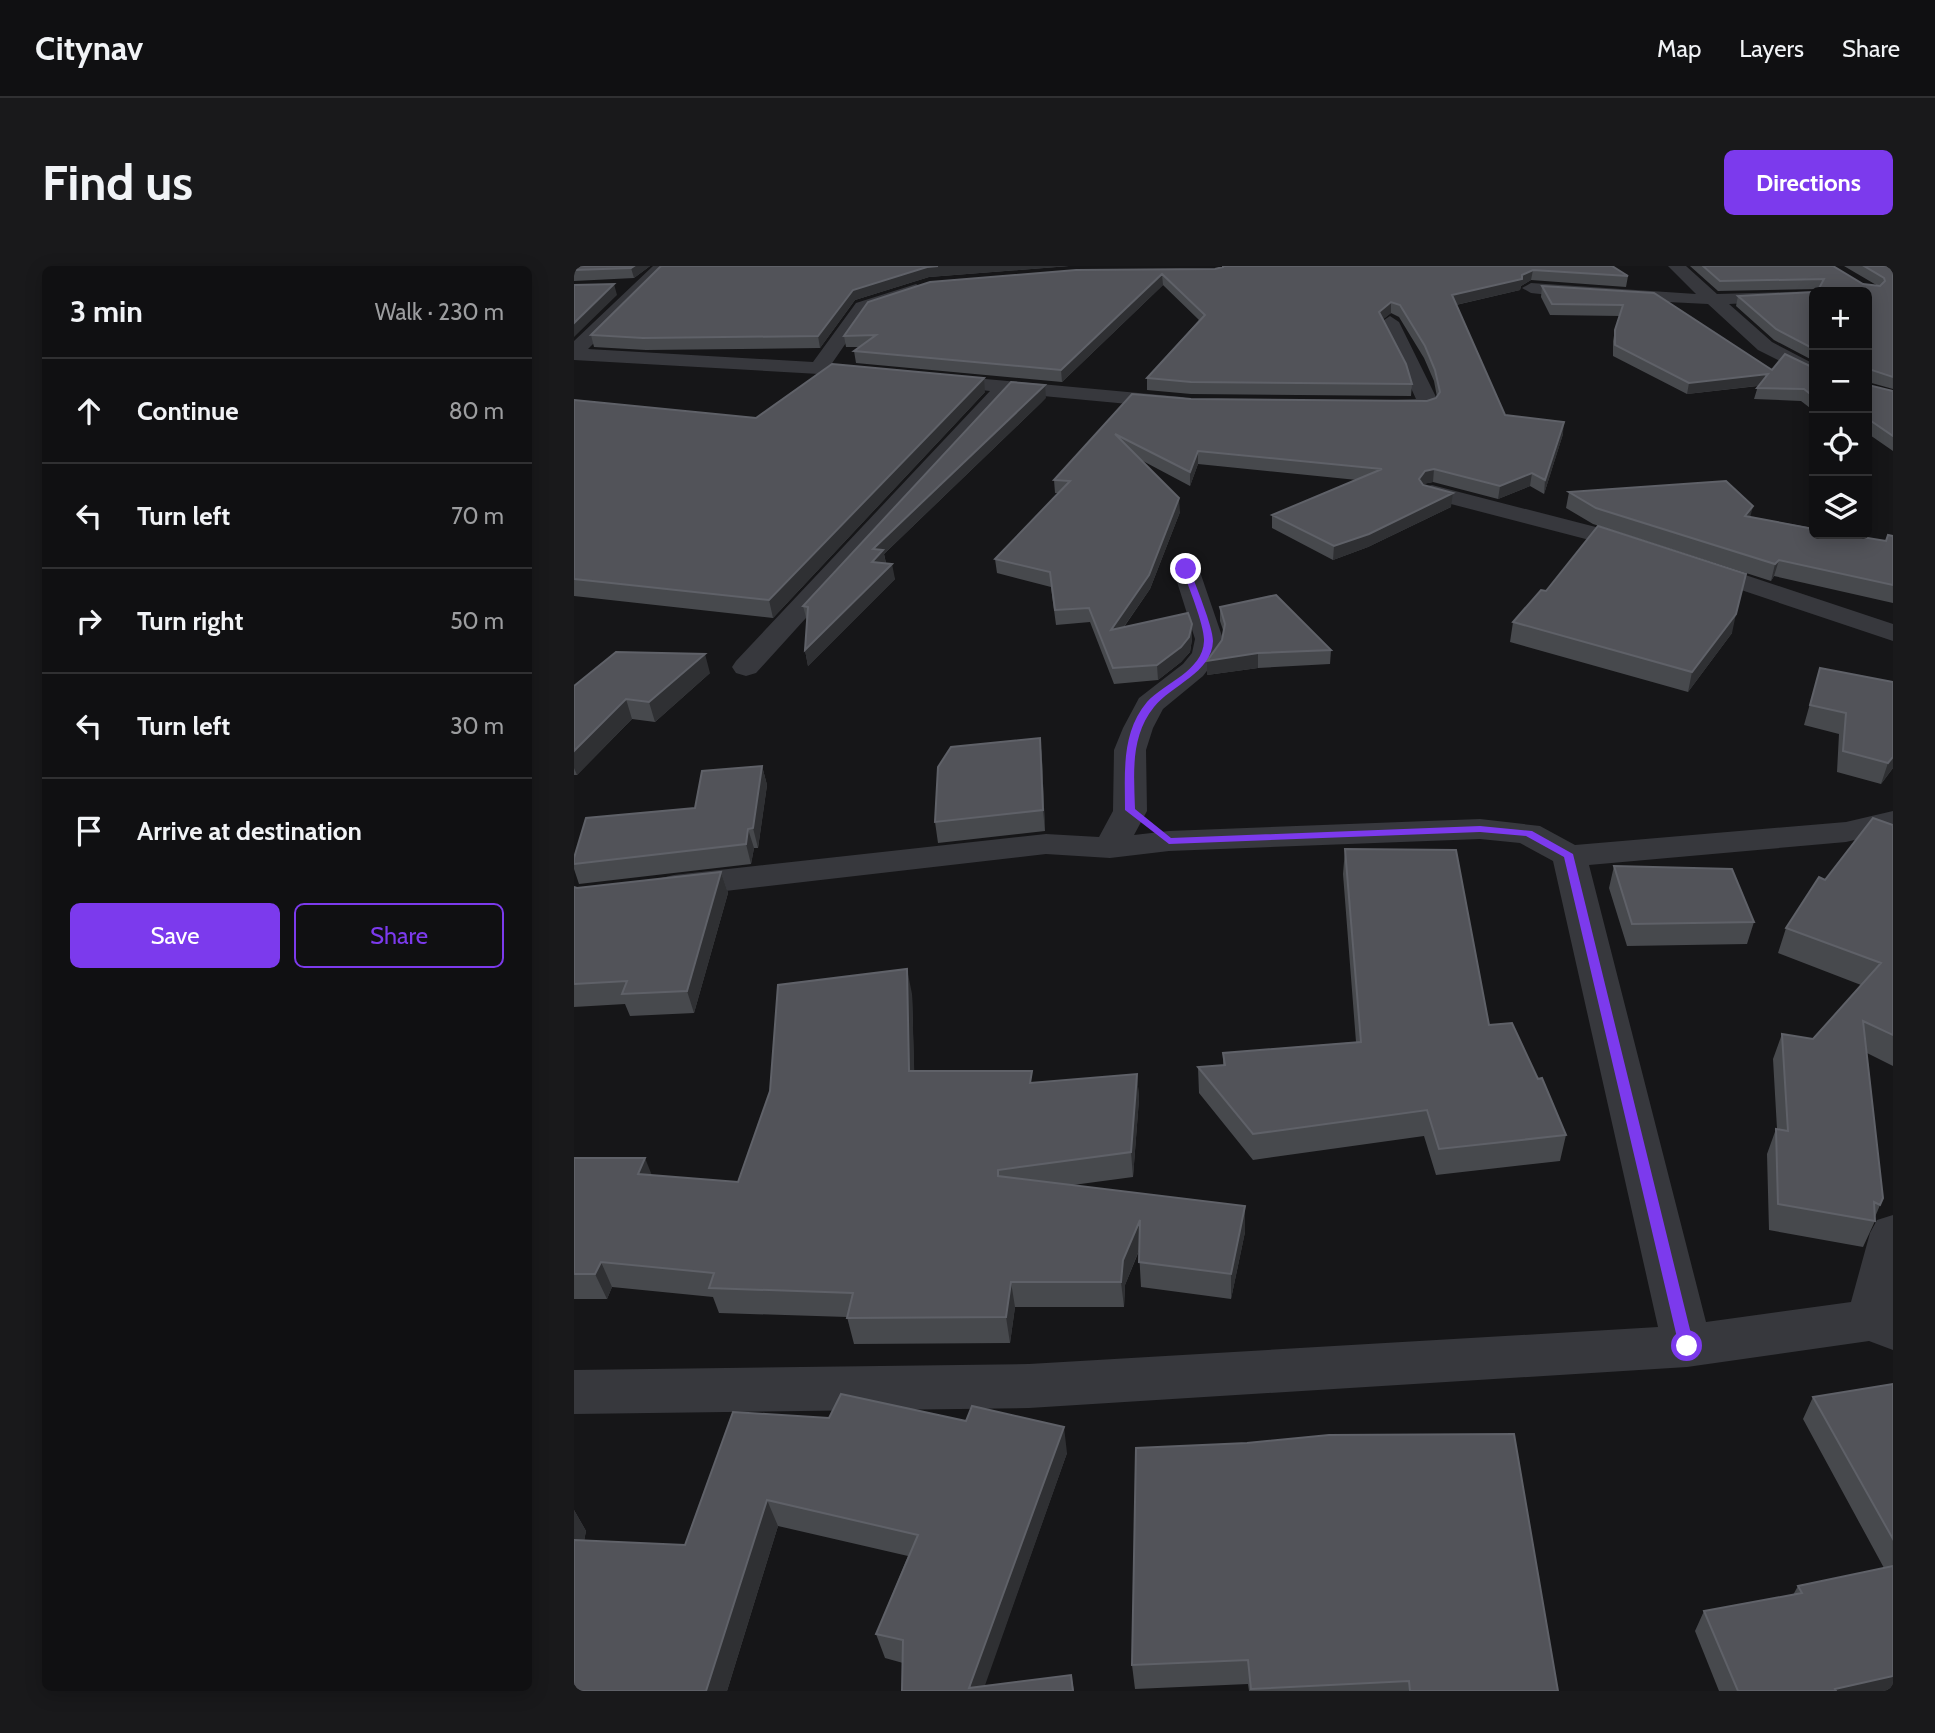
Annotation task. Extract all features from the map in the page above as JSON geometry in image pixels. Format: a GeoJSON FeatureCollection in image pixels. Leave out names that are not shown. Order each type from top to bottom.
{"type":"FeatureCollection","features":[{"type":"Feature","properties":{"kind":"street"},"geometry":{"type":"LineString","coordinates":[[574,353],[639,286],[663,266]]}},
{"type":"Feature","properties":{"kind":"street"},"geometry":{"type":"LineString","coordinates":[[1676,266],[1765,346],[1809,369]]}},
{"type":"Feature","properties":{"kind":"street"},"geometry":{"type":"LineString","coordinates":[[819,368],[862,307],[929,285]]}},
{"type":"Feature","properties":{"kind":"street"},"geometry":{"type":"LineString","coordinates":[[613,287],[639,286]]}},
{"type":"Feature","properties":{"kind":"street"},"geometry":{"type":"LineString","coordinates":[[1531,288],[1610,296],[1717,301],[1809,295]]}},
{"type":"Feature","properties":{"kind":"street"},"geometry":{"type":"LineString","coordinates":[[1360,405],[1426,405],[1427,399],[1390,322]]}},
{"type":"Feature","properties":{"kind":"street"},"geometry":{"type":"LineString","coordinates":[[574,353],[845,371]]}},
{"type":"Feature","properties":{"kind":"street"},"geometry":{"type":"LineString","coordinates":[[912,377],[1203,404]]}},
{"type":"Feature","properties":{"kind":"street"},"geometry":{"type":"LineString","coordinates":[[746,667],[1005,387]]}},
{"type":"Feature","properties":{"kind":"street"},"geometry":{"type":"LineString","coordinates":[[1433,492],[1610,538],[1893,633]]}},
{"type":"Feature","properties":{"kind":"street"},"geometry":{"type":"LineString","coordinates":[[1110,848],[1130,810],[1130,750],[1138,728],[1150,704],[1193,670],[1206,654],[1209,639],[1186,569]]}},
{"type":"Feature","properties":{"kind":"street"},"geometry":{"type":"LineString","coordinates":[[1130,810],[1169,841]]}},
{"type":"Feature","properties":{"kind":"street"},"geometry":{"type":"LineString","coordinates":[[639,890],[1046,844],[1110,848],[1169,841],[1480,829],[1528,833],[1569,856],[1846,832],[1893,821]]}},
{"type":"Feature","properties":{"kind":"street"},"geometry":{"type":"LineString","coordinates":[[1569,856],[1687,1346]]}},
{"type":"Feature","properties":{"kind":"street"},"geometry":{"type":"LineString","coordinates":[[574,1392],[1029,1387],[1687,1346],[1882,1324],[1893,1233]]}},
{"type":"Feature","properties":{"kind":"building"},"geometry":{"type":"Polygon","coordinates":[[[574,266],[634,266],[574,270],[574,266]]]}},
{"type":"Feature","properties":{"kind":"building"},"geometry":{"type":"Polygon","coordinates":[[[661,266],[938,266],[853,290],[818,336],[643,338],[591,335],[661,266]]]}},
{"type":"Feature","properties":{"kind":"building"},"geometry":{"type":"Polygon","coordinates":[[[1223,266],[1612,266],[1628,276],[1533,270],[1522,275],[1522,279],[1452,295],[1505,415],[1564,422],[1545,480],[1532,473],[1500,486],[1434,469],[1425,471],[1419,479],[1423,485],[1453,493],[1369,534],[1334,546],[1272,515],[1382,469],[1198,451],[1190,472],[1115,434],[1179,498],[1149,575],[1111,630],[1188,613],[1192,624],[1189,637],[1181,647],[1157,665],[1113,668],[1089,608],[1055,610],[1050,572],[995,559],[1070,481],[1054,480],[1132,394],[1191,399],[1427,401],[1436,398],[1440,392],[1435,370],[1425,346],[1400,305],[1391,302],[1379,312],[1406,364],[1412,384],[1191,382],[1147,378],[1205,315],[1162,274],[1061,370],[854,351],[876,335],[844,336],[868,302],[930,282],[1076,270],[1215,269],[1223,266]]]}},
{"type":"Feature","properties":{"kind":"building"},"geometry":{"type":"Polygon","coordinates":[[[1703,266],[1833,266],[1863,284],[1880,286],[1885,281],[1884,278],[1864,266],[1893,266],[1893,377],[1872,370],[1872,287],[1820,287],[1824,279],[1720,281],[1703,266]]]}},
{"type":"Feature","properties":{"kind":"building"},"geometry":{"type":"Polygon","coordinates":[[[614,284],[574,323],[574,285],[614,284]]]}},
{"type":"Feature","properties":{"kind":"building"},"geometry":{"type":"Polygon","coordinates":[[[1542,286],[1654,293],[1772,370],[1785,354],[1809,366],[1809,393],[1804,389],[1757,388],[1768,374],[1689,383],[1615,345],[1615,330],[1623,305],[1552,304],[1542,286]]]}},
{"type":"Feature","properties":{"kind":"building"},"geometry":{"type":"Polygon","coordinates":[[[1809,292],[1809,346],[1776,329],[1738,296],[1809,292]]]}},
{"type":"Feature","properties":{"kind":"building"},"geometry":{"type":"Polygon","coordinates":[[[832,364],[984,378],[769,600],[574,579],[574,400],[756,418],[832,364]]]}},
{"type":"Feature","properties":{"kind":"building"},"geometry":{"type":"Polygon","coordinates":[[[1011,382],[1045,385],[873,549],[883,550],[872,562],[892,564],[805,650],[808,607],[803,606],[1011,382]]]}},
{"type":"Feature","properties":{"kind":"building"},"geometry":{"type":"Polygon","coordinates":[[[1872,386],[1893,391],[1893,436],[1872,422],[1872,386]]]}},
{"type":"Feature","properties":{"kind":"building"},"geometry":{"type":"Polygon","coordinates":[[[1726,481],[1753,506],[1745,516],[1809,528],[1809,539],[1886,541],[1888,535],[1893,536],[1893,585],[1779,560],[1775,564],[1596,508],[1569,492],[1726,481]]]}},
{"type":"Feature","properties":{"kind":"building"},"geometry":{"type":"Polygon","coordinates":[[[1598,526],[1746,574],[1736,614],[1692,672],[1513,622],[1541,590],[1546,591],[1598,526]]]}},
{"type":"Feature","properties":{"kind":"building"},"geometry":{"type":"Polygon","coordinates":[[[1276,595],[1331,650],[1258,653],[1207,661],[1222,640],[1225,624],[1220,607],[1276,595]]]}},
{"type":"Feature","properties":{"kind":"building"},"geometry":{"type":"Polygon","coordinates":[[[616,652],[705,654],[649,702],[626,699],[574,751],[574,686],[616,652]]]}},
{"type":"Feature","properties":{"kind":"building"},"geometry":{"type":"Polygon","coordinates":[[[1820,668],[1893,682],[1893,757],[1888,763],[1843,751],[1846,713],[1810,705],[1820,668]]]}},
{"type":"Feature","properties":{"kind":"building"},"geometry":{"type":"Polygon","coordinates":[[[1040,738],[1043,810],[935,822],[938,767],[951,747],[1040,738]]]}},
{"type":"Feature","properties":{"kind":"building"},"geometry":{"type":"Polygon","coordinates":[[[762,766],[753,828],[748,829],[746,844],[574,864],[586,818],[695,808],[702,771],[762,766]]]}},
{"type":"Feature","properties":{"kind":"building"},"geometry":{"type":"Polygon","coordinates":[[[1873,818],[1893,825],[1893,1035],[1863,1021],[1883,1198],[1880,1205],[1874,1202],[1875,1221],[1778,1204],[1776,1129],[1788,1131],[1782,1034],[1813,1039],[1881,963],[1786,928],[1819,877],[1825,880],[1873,818]]]}},
{"type":"Feature","properties":{"kind":"building"},"geometry":{"type":"Polygon","coordinates":[[[1345,849],[1456,850],[1489,1025],[1512,1023],[1538,1079],[1542,1078],[1566,1135],[1439,1149],[1427,1110],[1253,1134],[1198,1067],[1225,1065],[1223,1053],[1361,1042],[1345,849]]]}},
{"type":"Feature","properties":{"kind":"building"},"geometry":{"type":"Polygon","coordinates":[[[1614,866],[1732,869],[1754,922],[1632,924],[1614,866]]]}},
{"type":"Feature","properties":{"kind":"building"},"geometry":{"type":"Polygon","coordinates":[[[721,872],[687,991],[622,994],[627,981],[574,984],[574,887],[721,872]]]}},
{"type":"Feature","properties":{"kind":"building"},"geometry":{"type":"Polygon","coordinates":[[[907,969],[909,1071],[1032,1071],[1030,1083],[1137,1074],[1131,1152],[998,1170],[998,1176],[1245,1206],[1231,1274],[1139,1262],[1140,1220],[1123,1260],[1121,1282],[1011,1282],[1006,1317],[847,1318],[853,1293],[709,1288],[714,1273],[601,1262],[595,1274],[574,1274],[574,1158],[645,1158],[638,1174],[738,1182],[770,1091],[778,985],[907,969]]]}},
{"type":"Feature","properties":{"kind":"building"},"geometry":{"type":"Polygon","coordinates":[[[1893,1384],[1893,1539],[1813,1397],[1893,1384]]]}},
{"type":"Feature","properties":{"kind":"building"},"geometry":{"type":"Polygon","coordinates":[[[841,1394],[966,1421],[972,1406],[1064,1427],[969,1688],[1071,1675],[1073,1691],[902,1691],[903,1640],[876,1634],[918,1535],[767,1500],[706,1691],[574,1691],[574,1540],[685,1545],[733,1412],[829,1418],[841,1394]]]}},
{"type":"Feature","properties":{"kind":"building"},"geometry":{"type":"Polygon","coordinates":[[[1514,1434],[1558,1691],[1410,1691],[1409,1681],[1251,1689],[1248,1660],[1132,1665],[1136,1448],[1247,1443],[1329,1435],[1514,1434]]]}},
{"type":"Feature","properties":{"kind":"building"},"geometry":{"type":"Polygon","coordinates":[[[1893,1566],[1893,1676],[1835,1689],[1836,1691],[1738,1691],[1704,1611],[1802,1593],[1798,1586],[1893,1566]]]}},
{"type":"Feature","properties":{"kind":"route"},"geometry":{"type":"LineString","coordinates":[[1186,569],[1209,639],[1206,654],[1193,670],[1150,704],[1138,728],[1130,750],[1130,810],[1169,841],[1480,829],[1528,833],[1569,856],[1687,1346]]}}]}
